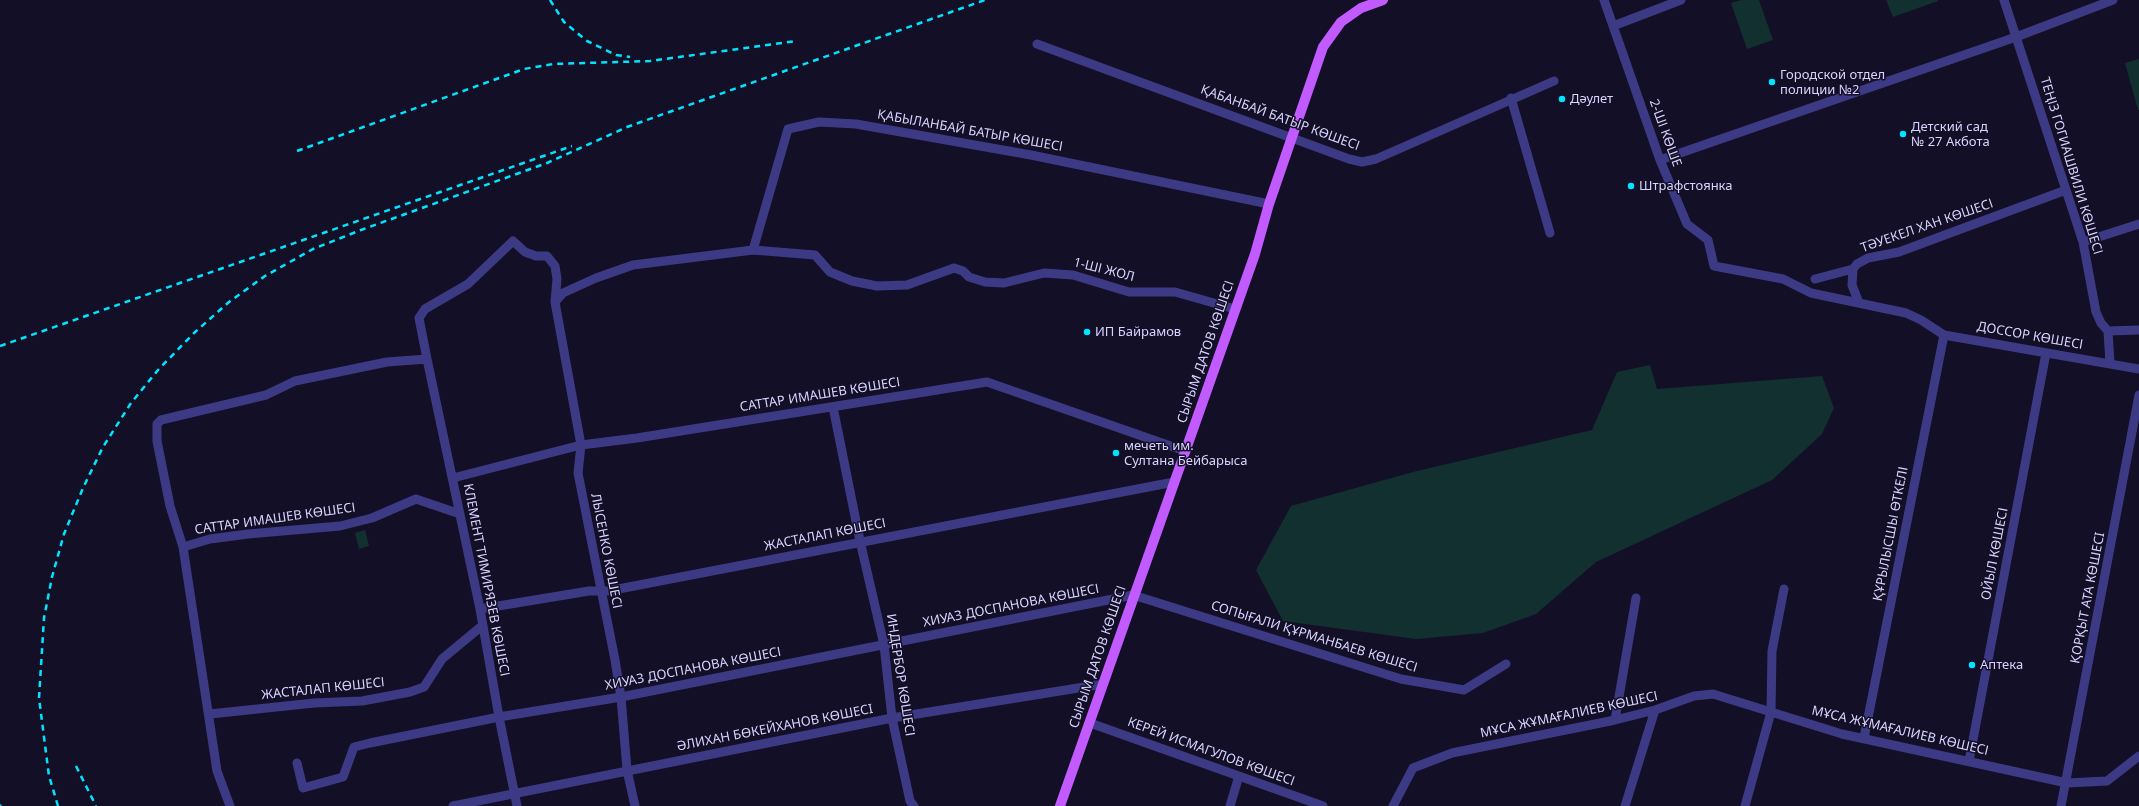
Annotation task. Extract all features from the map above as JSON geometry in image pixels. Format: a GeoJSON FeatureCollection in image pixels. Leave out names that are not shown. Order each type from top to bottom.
{"type":"FeatureCollection","features":[{"type":"Feature","properties":{"kind":"main road","name":"СЫРЫМ ДАТОВ КӨШЕСІ"},"geometry":{"type":"LineString","coordinates":[[1060,806],[1090,723],[1133,595],[1255,254],[1269,204],[1323,47],[1341,22],[1360,8],[1383,0]]}},
{"type":"Feature","properties":{"kind":"street","name":"2-ШІ КӨШЕ"},"geometry":{"type":"LineString","coordinates":[[1604,0],[1660,160],[1687,224],[1708,240],[1714,266]]}},
{"type":"Feature","properties":{"kind":"street"},"geometry":{"type":"LineString","coordinates":[[1613,26],[1681,0]]}},
{"type":"Feature","properties":{"kind":"street","name":"ТЕҢІЗ ГОГИАШВИЛИ КӨШЕСІ"},"geometry":{"type":"LineString","coordinates":[[2004,0],[2083,242],[2096,312],[2101,323],[2108,331],[2110,363]]}},
{"type":"Feature","properties":{"kind":"street"},"geometry":{"type":"LineString","coordinates":[[1660,160],[2016,37],[2113,0]]}},
{"type":"Feature","properties":{"kind":"street","name":"ҚАБАНБАЙ БАТЫР КӨШЕСІ"},"geometry":{"type":"LineString","coordinates":[[1037,44],[1349,159],[1362,162],[1376,159],[1511,98],[1554,81]]}},
{"type":"Feature","properties":{"kind":"street"},"geometry":{"type":"LineString","coordinates":[[1511,98],[1550,233]]}},
{"type":"Feature","properties":{"kind":"street","name":"ҚАБЫЛАНБАЙ БАТЫР КӨШЕСІ"},"geometry":{"type":"LineString","coordinates":[[752,250],[788,129],[819,122],[856,124],[1032,155],[1269,204]]}},
{"type":"Feature","properties":{"kind":"street","name":"ТӘУЕКЕЛ ХАН КӨШЕСІ"},"geometry":{"type":"LineString","coordinates":[[1858,303],[1852,285],[1853,269],[1857,264],[1868,258],[1899,252],[2066,190]]}},
{"type":"Feature","properties":{"kind":"street"},"geometry":{"type":"LineString","coordinates":[[2083,242],[2139,224]]}},
{"type":"Feature","properties":{"kind":"street"},"geometry":{"type":"LineString","coordinates":[[230,806],[217,771],[210,714],[183,547],[170,506],[157,441],[157,424],[161,420],[266,394],[295,381],[387,362],[428,359],[418,318],[425,308],[468,284],[513,241],[524,252],[536,256],[547,256],[555,266],[557,279],[555,302]]}},
{"type":"Feature","properties":{"kind":"street"},"geometry":{"type":"LineString","coordinates":[[555,302],[562,293],[596,278],[633,265],[752,250]]}},
{"type":"Feature","properties":{"kind":"street","name":"1-ШІ ЖОЛ"},"geometry":{"type":"LineString","coordinates":[[752,250],[815,255],[830,272],[852,281],[877,286],[907,285],[954,268],[963,271],[969,277],[985,282],[1004,282],[1044,273],[1072,275],[1129,292],[1175,292],[1235,309]]}},
{"type":"Feature","properties":{"kind":"street","name":"ДОССОР КӨШЕСІ"},"geometry":{"type":"LineString","coordinates":[[1714,266],[1783,279],[1811,293],[1906,313],[1921,320],[1944,335],[2139,369]]}},
{"type":"Feature","properties":{"kind":"street"},"geometry":{"type":"LineString","coordinates":[[1815,279],[1853,269]]}},
{"type":"Feature","properties":{"kind":"street","name":"ЛЫСЕНКО КӨШЕСІ"},"geometry":{"type":"LineString","coordinates":[[555,302],[581,445],[578,473],[621,697],[627,770],[635,806]]}},
{"type":"Feature","properties":{"kind":"street"},"geometry":{"type":"LineString","coordinates":[[2108,331],[2139,330]]}},
{"type":"Feature","properties":{"kind":"street","name":"ҚҰРЫЛЫСШЫ ӨТКЕЛІ"},"geometry":{"type":"LineString","coordinates":[[1864,738],[1944,335]]}},
{"type":"Feature","properties":{"kind":"street","name":"ОЙЫЛ КӨШЕСІ"},"geometry":{"type":"LineString","coordinates":[[1969,761],[2046,353]]}},
{"type":"Feature","properties":{"kind":"street","name":"КЛЕМЕНТ ТИМИРЯЗЕВ КӨШЕСІ"},"geometry":{"type":"LineString","coordinates":[[428,359],[483,625],[498,717],[516,794],[517,806]]}},
{"type":"Feature","properties":{"kind":"street","name":"САТТАР ИМАШЕВ КӨШЕСІ"},"geometry":{"type":"LineString","coordinates":[[453,478],[581,445],[987,382],[1185,451]]}},
{"type":"Feature","properties":{"kind":"street","name":"ҚОРҚЫТ АТА КӨШЕСI"},"geometry":{"type":"LineString","coordinates":[[2061,806],[2067,782],[2139,395]]}},
{"type":"Feature","properties":{"kind":"street","name":"ИНДЕРБОР КӨШЕСІ"},"geometry":{"type":"LineString","coordinates":[[833,407],[860,541],[884,645],[892,718],[910,801],[914,806]]}},
{"type":"Feature","properties":{"kind":"street","name":"ЖАСТАЛАП КӨШЕСІ"},"geometry":{"type":"LineString","coordinates":[[480,610],[589,591],[608,591],[860,541],[1174,482]]}},
{"type":"Feature","properties":{"kind":"street","name":"САТТАР ИМАШЕВ КӨШЕСІ"},"geometry":{"type":"LineString","coordinates":[[183,547],[210,539],[340,526],[372,518],[416,499],[460,514]]}},
{"type":"Feature","properties":{"kind":"street"},"geometry":{"type":"LineString","coordinates":[[1745,806],[1771,712],[1772,651],[1784,589]]}},
{"type":"Feature","properties":{"kind":"street","name":"ХИУАЗ ДОСПАНОВА КӨШЕСІ"},"geometry":{"type":"LineString","coordinates":[[297,763],[303,788],[343,777],[354,747],[498,717],[621,697],[1133,595]]}},
{"type":"Feature","properties":{"kind":"street","name":"СОПЫҒАЛИ ҚҰРМАНБАЕВ КӨШЕСІ"},"geometry":{"type":"LineString","coordinates":[[1133,595],[1402,679],[1464,690],[1506,664]]}},
{"type":"Feature","properties":{"kind":"street"},"geometry":{"type":"LineString","coordinates":[[1615,720],[1636,598]]}},
{"type":"Feature","properties":{"kind":"street","name":"ЖАСТАЛАП КӨШЕСІ"},"geometry":{"type":"LineString","coordinates":[[210,714],[314,703],[362,701],[410,692],[424,687],[442,659],[483,625]]}},
{"type":"Feature","properties":{"kind":"street","name":"ӘЛИХАН БӨКЕЙХАНОВ КӨШЕСI"},"geometry":{"type":"LineString","coordinates":[[453,806],[892,718],[1103,684]]}},
{"type":"Feature","properties":{"kind":"street","name":"МҰСА ЖҰМАҒАЛИЕВ КӨШЕСІ"},"geometry":{"type":"LineString","coordinates":[[1393,806],[1413,768],[1452,753],[1615,720],[1655,710],[1694,696],[1714,694],[1842,734],[2067,782],[2107,781],[2139,756]]}},
{"type":"Feature","properties":{"kind":"street"},"geometry":{"type":"LineString","coordinates":[[1625,806],[1655,710]]}},
{"type":"Feature","properties":{"kind":"street","name":"КЕРЕЙ ИСМАГУЛОВ КӨШЕСІ"},"geometry":{"type":"LineString","coordinates":[[1090,723],[1323,806]]}},
{"type":"Feature","properties":{"kind":"street"},"geometry":{"type":"LineString","coordinates":[[1230,806],[1239,776]]}},
{"type":"Feature","properties":{"kind":"green space"},"geometry":{"type":"Polygon","coordinates":[[[1741,0],[1759,0],[1773,40],[1747,49],[1731,3],[1741,0]]]}},
{"type":"Feature","properties":{"kind":"green space"},"geometry":{"type":"Polygon","coordinates":[[[1886,0],[1938,0],[1938,1],[1893,17],[1886,0]]]}},
{"type":"Feature","properties":{"kind":"green space"},"geometry":{"type":"Polygon","coordinates":[[[2139,59],[2139,110],[2138,110],[2125,63],[2139,59]]]}},
{"type":"Feature","properties":{"kind":"green space"},"geometry":{"type":"Polygon","coordinates":[[[1650,365],[1657,389],[1822,376],[1834,408],[1822,434],[1772,480],[1596,562],[1536,614],[1483,633],[1416,639],[1283,621],[1256,570],[1291,506],[1413,472],[1592,430],[1617,372],[1650,365]]]}},
{"type":"Feature","properties":{"kind":"green space"},"geometry":{"type":"Polygon","coordinates":[[[365,530],[369,546],[359,549],[355,533],[365,530]]]}},
{"type":"Feature","properties":{"kind":"railway"},"geometry":{"type":"LineString","coordinates":[[550,0],[564,22],[587,41],[616,55],[630,57]]}},
{"type":"Feature","properties":{"kind":"railway"},"geometry":{"type":"LineString","coordinates":[[58,806],[49,776],[39,698],[44,618],[52,577],[64,534],[83,488],[103,447],[131,403],[158,370],[194,333],[229,302],[265,276],[313,249],[361,230],[547,163],[627,127],[985,0]]}},
{"type":"Feature","properties":{"kind":"railway"},"geometry":{"type":"LineString","coordinates":[[297,151],[524,69],[553,64],[650,61],[796,41]]}},
{"type":"Feature","properties":{"kind":"railway"},"geometry":{"type":"LineString","coordinates":[[0,346],[572,146]]}},
{"type":"Feature","properties":{"kind":"railway"},"geometry":{"type":"LineString","coordinates":[[76,766],[96,806]]}},
{"type":"Feature","properties":{"kind":"place","name":"Городской отдел полиции №2"},"geometry":{"type":"Point","coordinates":[1772,82]}},
{"type":"Feature","properties":{"kind":"place","name":"Дәулет"},"geometry":{"type":"Point","coordinates":[1562,99]}},
{"type":"Feature","properties":{"kind":"place","name":"Детский сад № 27 Акбота"},"geometry":{"type":"Point","coordinates":[1903,134]}},
{"type":"Feature","properties":{"kind":"place","name":"Штрафстоянка"},"geometry":{"type":"Point","coordinates":[1631,186]}},
{"type":"Feature","properties":{"kind":"place","name":"ИП Байрамов"},"geometry":{"type":"Point","coordinates":[1087,332]}},
{"type":"Feature","properties":{"kind":"place","name":"мечеть им. Султана Бейбарыса"},"geometry":{"type":"Point","coordinates":[1116,453]}},
{"type":"Feature","properties":{"kind":"place","name":"Аптека"},"geometry":{"type":"Point","coordinates":[1972,665]}}]}
